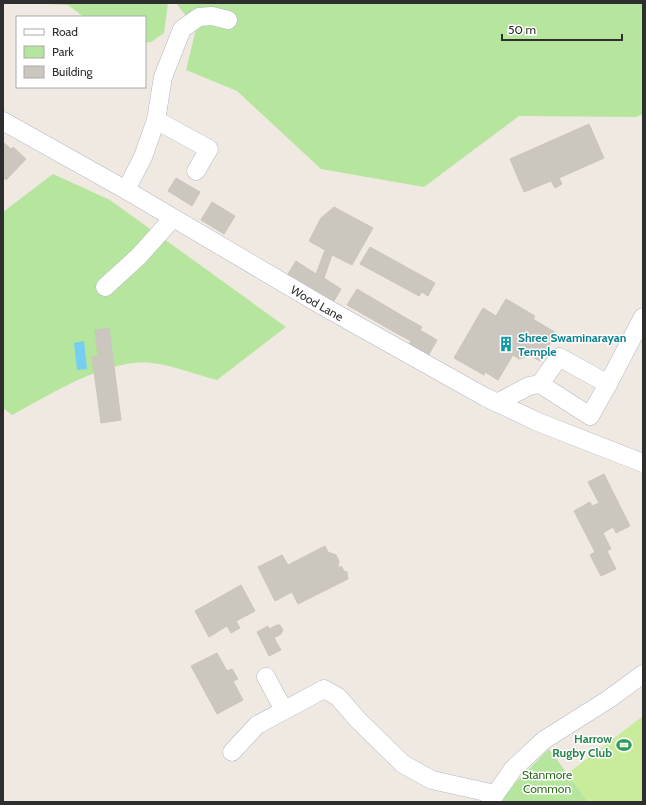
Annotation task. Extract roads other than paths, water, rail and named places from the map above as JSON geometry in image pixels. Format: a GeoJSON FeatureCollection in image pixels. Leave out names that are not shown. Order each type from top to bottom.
{"type":"FeatureCollection","features":[{"type":"Feature","properties":{"kind":"street"},"geometry":{"type":"LineString","coordinates":[[126,190],[143,157],[156,120],[162,77],[182,29],[199,18],[212,16],[228,20]]}},
{"type":"Feature","properties":{"kind":"street"},"geometry":{"type":"LineString","coordinates":[[156,120],[209,148],[196,171]]}},
{"type":"Feature","properties":{"kind":"street","name":"Wood Lane"},"geometry":{"type":"LineString","coordinates":[[3,121],[126,190],[328,309],[497,403],[538,422],[643,463]]}},
{"type":"Feature","properties":{"kind":"street"},"geometry":{"type":"LineString","coordinates":[[105,288],[139,256],[173,218]]}},
{"type":"Feature","properties":{"kind":"street"},"geometry":{"type":"LineString","coordinates":[[497,403],[529,386],[540,384],[590,416],[643,317]]}},
{"type":"Feature","properties":{"kind":"street"},"geometry":{"type":"LineString","coordinates":[[540,384],[559,357],[608,384]]}},
{"type":"Feature","properties":{"kind":"street"},"geometry":{"type":"LineString","coordinates":[[232,752],[257,725],[324,689],[338,697],[358,720],[403,764],[432,780],[492,798],[513,769],[544,740],[609,700],[643,674]]}},
{"type":"Feature","properties":{"kind":"street"},"geometry":{"type":"LineString","coordinates":[[266,677],[284,710]]}},
{"type":"Feature","properties":{"kind":"water"},"geometry":{"type":"Polygon","coordinates":[[[84,341],[87,369],[77,370],[74,343],[84,341]]]}},
{"type":"Feature","properties":{"kind":"place","name":"Shree Swaminarayan Temple"},"geometry":{"type":"Point","coordinates":[506,344]}},
{"type":"Feature","properties":{"kind":"place","name":"Harrow Rugby Club"},"geometry":{"type":"Point","coordinates":[624,745]}},
{"type":"Feature","properties":{"kind":"park label","name":"Stanmore Common"},"geometry":{"type":"Point","coordinates":[547,781]}}]}
